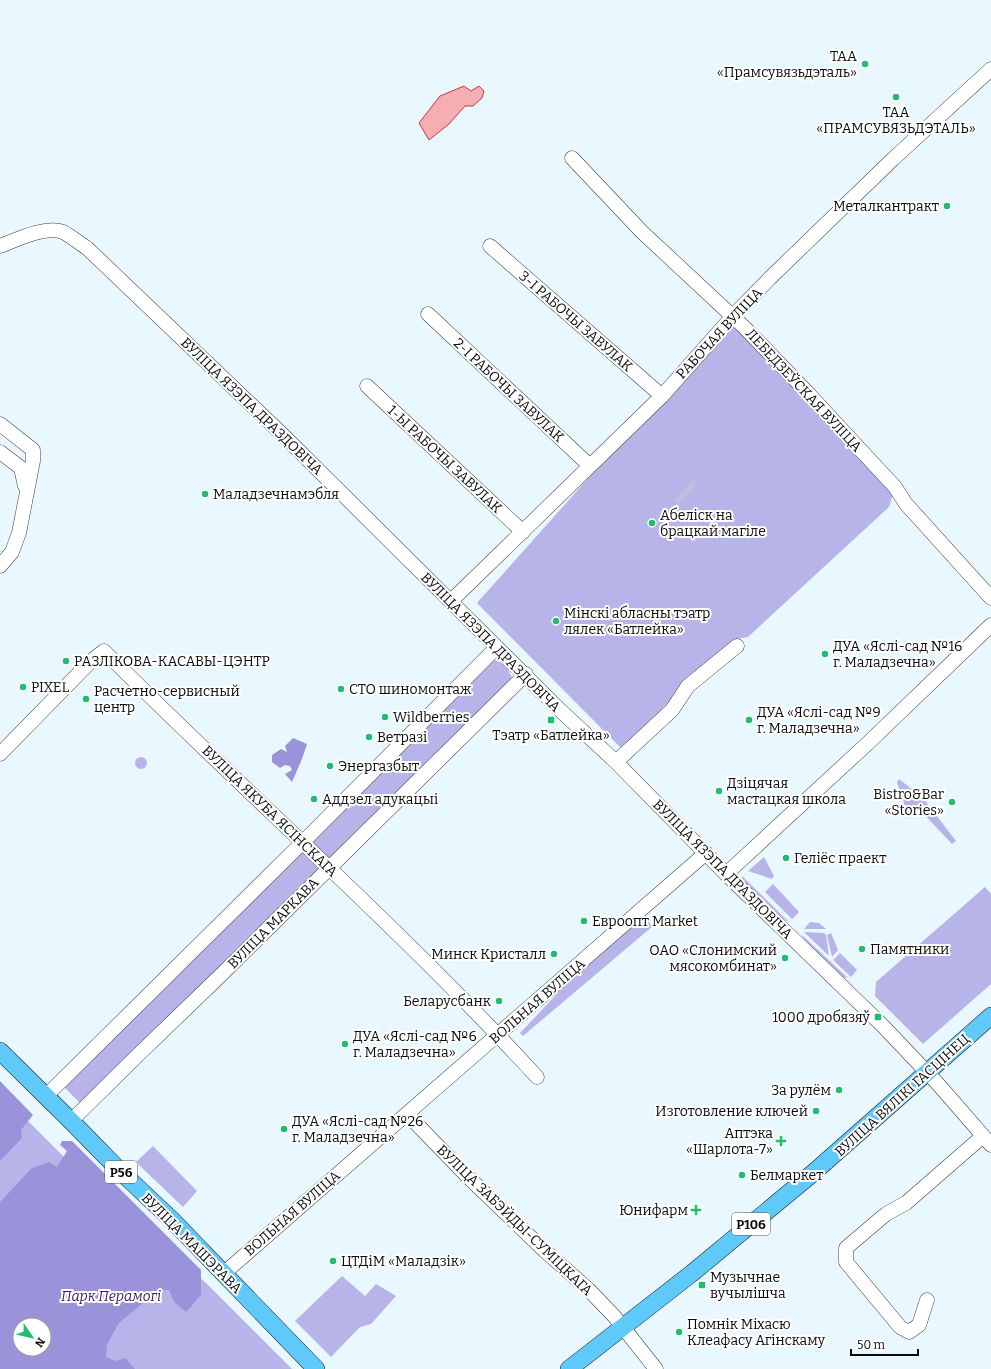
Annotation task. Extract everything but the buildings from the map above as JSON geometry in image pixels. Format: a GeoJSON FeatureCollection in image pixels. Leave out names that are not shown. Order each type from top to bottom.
{"type":"FeatureCollection","features":[{"type":"Feature","properties":{"kind":"main road","name":"ВУЛІЦА ВЯЛІКІ ГАСЦІНЕЦ"},"geometry":{"type":"LineString","coordinates":[[569,1369],[691,1274],[813,1173],[991,1016]]}},
{"type":"Feature","properties":{"kind":"main road","name":"ВУЛІЦА МАШЭРАВА"},"geometry":{"type":"LineString","coordinates":[[0,1051],[119,1170],[172,1220],[316,1369]]}},
{"type":"Feature","properties":{"kind":"street","name":"РАБОЧАЯ ВУЛІЦА"},"geometry":{"type":"LineString","coordinates":[[451,601],[662,396],[733,316],[893,159],[991,69]]}},
{"type":"Feature","properties":{"kind":"street","name":"ЛЕБЕДЗЕЎСКАЯ ВУЛІЦА"},"geometry":{"type":"LineString","coordinates":[[572,158],[642,232],[733,316],[803,387],[894,486],[906,504],[991,598]]}},
{"type":"Feature","properties":{"kind":"street","name":"ВУЛІЦА ЯЗЭПА ДРАЗДОВІЧА"},"geometry":{"type":"LineString","coordinates":[[0,246],[44,230],[62,232],[87,248],[285,437],[526,674],[562,712],[616,762],[726,874],[876,1020],[927,1072],[987,1140]]}},
{"type":"Feature","properties":{"kind":"street","name":"3-І РАБОЧЫ ЗАВУЛАК"},"geometry":{"type":"LineString","coordinates":[[490,246],[662,396]]}},
{"type":"Feature","properties":{"kind":"street","name":"2-І РАБОЧЫ ЗАВУЛАК"},"geometry":{"type":"LineString","coordinates":[[428,314],[590,466]]}},
{"type":"Feature","properties":{"kind":"street","name":"1-Ы РАБОЧЫ ЗАВУЛАК"},"geometry":{"type":"LineString","coordinates":[[367,386],[523,532]]}},
{"type":"Feature","properties":{"kind":"street"},"geometry":{"type":"LineString","coordinates":[[0,424],[33,450],[33,461],[16,539],[12,552],[0,566]]}},
{"type":"Feature","properties":{"kind":"street"},"geometry":{"type":"LineString","coordinates":[[0,452],[21,468],[26,492]]}},
{"type":"Feature","properties":{"kind":"street"},"geometry":{"type":"LineString","coordinates":[[726,874],[868,744],[991,626]]}},
{"type":"Feature","properties":{"kind":"street"},"geometry":{"type":"LineString","coordinates":[[616,762],[672,710],[688,686],[737,646]]}},
{"type":"Feature","properties":{"kind":"street"},"geometry":{"type":"LineString","coordinates":[[46,1096],[302,843],[497,647]]}},
{"type":"Feature","properties":{"kind":"street","name":"ВУЛІЦА ЯКУБА ЯСІНСКАГА"},"geometry":{"type":"LineString","coordinates":[[0,754],[91,661],[104,651],[329,868],[498,1035],[537,1077]]}},
{"type":"Feature","properties":{"kind":"street","name":"ВУЛІЦА МАРКАВА"},"geometry":{"type":"LineString","coordinates":[[71,1121],[526,674]]}},
{"type":"Feature","properties":{"kind":"street","name":"ВОЛЬНАЯ ВУЛІЦА"},"geometry":{"type":"LineString","coordinates":[[223,1274],[706,853]]}},
{"type":"Feature","properties":{"kind":"street","name":"ВУЛІЦА ЗАБЭЙДЫ-СУМІЦКАГА"},"geometry":{"type":"LineString","coordinates":[[407,1114],[467,1176],[545,1251],[588,1289],[623,1327],[656,1369]]}},
{"type":"Feature","properties":{"kind":"street"},"geometry":{"type":"LineString","coordinates":[[927,1300],[919,1325],[909,1332],[900,1327],[846,1262],[846,1248],[886,1214],[906,1203],[987,1140]]}},
{"type":"Feature","properties":{"kind":"green space"},"geometry":{"type":"Polygon","coordinates":[[[733,316],[895,487],[889,507],[748,637],[737,639],[686,685],[622,749],[477,603],[733,316]]]}},
{"type":"Feature","properties":{"kind":"green space"},"geometry":{"type":"Polygon","coordinates":[[[492,659],[506,665],[513,680],[81,1104],[64,1087],[492,659]]]}},
{"type":"Feature","properties":{"kind":"green space"},"geometry":{"type":"Polygon","coordinates":[[[293,738],[307,744],[292,782],[285,774],[292,770],[290,766],[285,765],[280,768],[272,762],[272,755],[281,749],[287,752],[285,746],[293,738]]]}},
{"type":"Feature","properties":{"kind":"green space"},"geometry":{"type":"Polygon","coordinates":[[[139,757],[143,757],[147,763],[143,769],[139,769],[135,765],[135,761],[139,757]]]}},
{"type":"Feature","properties":{"kind":"green space"},"geometry":{"type":"Polygon","coordinates":[[[899,779],[923,798],[956,841],[952,844],[919,809],[909,818],[897,782],[899,779]]]}},
{"type":"Feature","properties":{"kind":"green space"},"geometry":{"type":"Polygon","coordinates":[[[764,857],[774,876],[772,879],[748,871],[764,857]]]}},
{"type":"Feature","properties":{"kind":"green space"},"geometry":{"type":"Polygon","coordinates":[[[742,876],[789,922],[785,920],[742,879],[742,876]]]}},
{"type":"Feature","properties":{"kind":"green space"},"geometry":{"type":"Polygon","coordinates":[[[773,884],[799,912],[792,919],[765,892],[773,884]]]}},
{"type":"Feature","properties":{"kind":"green space"},"geometry":{"type":"Polygon","coordinates":[[[985,887],[991,894],[991,984],[923,1044],[875,996],[876,982],[985,887]]]}},
{"type":"Feature","properties":{"kind":"green space"},"geometry":{"type":"Polygon","coordinates":[[[644,917],[653,926],[523,1036],[520,1033],[571,979],[644,917]]]}},
{"type":"Feature","properties":{"kind":"green space"},"geometry":{"type":"Polygon","coordinates":[[[810,922],[819,923],[826,929],[804,929],[810,922]]]}},
{"type":"Feature","properties":{"kind":"green space"},"geometry":{"type":"Polygon","coordinates":[[[804,932],[824,933],[826,935],[829,956],[804,932]]]}},
{"type":"Feature","properties":{"kind":"green space"},"geometry":{"type":"Polygon","coordinates":[[[831,933],[838,950],[832,957],[827,935],[831,933]]]}},
{"type":"Feature","properties":{"kind":"green space"},"geometry":{"type":"Polygon","coordinates":[[[802,935],[848,978],[843,977],[804,939],[802,935]]]}},
{"type":"Feature","properties":{"kind":"green space"},"geometry":{"type":"Polygon","coordinates":[[[840,953],[857,970],[851,977],[833,960],[840,953]]]}},
{"type":"Feature","properties":{"kind":"green space"},"geometry":{"type":"Polygon","coordinates":[[[0,1081],[33,1115],[21,1130],[22,1138],[0,1161],[0,1081]]]}},
{"type":"Feature","properties":{"kind":"green space","name":"Парк Перамогі"},"geometry":{"type":"Polygon","coordinates":[[[0,1093],[61,1154],[206,1283],[292,1369],[0,1369],[0,1093]]]}},
{"type":"Feature","properties":{"kind":"green space","name":"Парк Перамогі"},"geometry":{"type":"Polygon","coordinates":[[[62,1141],[72,1141],[201,1270],[201,1295],[186,1312],[174,1302],[169,1290],[157,1291],[118,1324],[107,1345],[106,1357],[115,1361],[125,1358],[135,1369],[0,1369],[0,1202],[32,1168],[49,1162],[57,1167],[67,1151],[60,1145],[62,1141]]]}},
{"type":"Feature","properties":{"kind":"green space"},"geometry":{"type":"Polygon","coordinates":[[[153,1146],[197,1191],[183,1207],[136,1162],[153,1146]]]}},
{"type":"Feature","properties":{"kind":"green space"},"geometry":{"type":"Polygon","coordinates":[[[342,1276],[365,1296],[376,1284],[396,1296],[371,1324],[360,1327],[331,1357],[295,1321],[342,1276]]]}},
{"type":"Feature","properties":{"kind":"shaded area"},"geometry":{"type":"Polygon","coordinates":[[[464,86],[471,91],[479,86],[484,91],[482,98],[473,106],[465,106],[449,124],[429,140],[419,123],[440,96],[464,86]]]}},
{"type":"Feature","properties":{"kind":"shaded area"},"geometry":{"type":"Polygon","coordinates":[[[693,480],[698,484],[678,504],[674,500],[693,480]]]}},
{"type":"Feature","properties":{"kind":"place","name":"ТАА «Прамсувязьдэталь»"},"geometry":{"type":"Point","coordinates":[865,64]}},
{"type":"Feature","properties":{"kind":"place","name":"ТАА «ПРАМСУВЯЗЬДЭТАЛЬ»"},"geometry":{"type":"Point","coordinates":[896,97]}},
{"type":"Feature","properties":{"kind":"place","name":"Металкантракт"},"geometry":{"type":"Point","coordinates":[947,206]}},
{"type":"Feature","properties":{"kind":"place","name":"Маладзечнамэбля"},"geometry":{"type":"Point","coordinates":[205,494]}},
{"type":"Feature","properties":{"kind":"place","name":"Абеліск на брацкай магіле"},"geometry":{"type":"Point","coordinates":[652,523]}},
{"type":"Feature","properties":{"kind":"place","name":"Мінскі абласны тэатр лялек «Батлейка»"},"geometry":{"type":"Point","coordinates":[556,621]}},
{"type":"Feature","properties":{"kind":"place","name":"ДУА «Яслі-сад №16 г. Маладзечна»"},"geometry":{"type":"Point","coordinates":[825,654]}},
{"type":"Feature","properties":{"kind":"place","name":"РАЗЛІКОВА-КАСАВЫ-ЦЭНТР"},"geometry":{"type":"Point","coordinates":[66,661]}},
{"type":"Feature","properties":{"kind":"place","name":"PIXEL"},"geometry":{"type":"Point","coordinates":[23,687]}},
{"type":"Feature","properties":{"kind":"place","name":"СТО шиномонтаж"},"geometry":{"type":"Point","coordinates":[341,689]}},
{"type":"Feature","properties":{"kind":"place","name":"Расчетно-сервисный центр"},"geometry":{"type":"Point","coordinates":[86,699]}},
{"type":"Feature","properties":{"kind":"place","name":"Wildberries"},"geometry":{"type":"Point","coordinates":[385,717]}},
{"type":"Feature","properties":{"kind":"place","name":"Тэатр «Батлейка»"},"geometry":{"type":"Point","coordinates":[551,720]}},
{"type":"Feature","properties":{"kind":"place","name":"ДУА «Яслі-сад №9 г. Маладзечна»"},"geometry":{"type":"Point","coordinates":[749,720]}},
{"type":"Feature","properties":{"kind":"place","name":"Ветразі"},"geometry":{"type":"Point","coordinates":[369,737]}},
{"type":"Feature","properties":{"kind":"place","name":"Энергазбыт"},"geometry":{"type":"Point","coordinates":[330,766]}},
{"type":"Feature","properties":{"kind":"place","name":"Дзіцячая мастацкая школа"},"geometry":{"type":"Point","coordinates":[719,791]}},
{"type":"Feature","properties":{"kind":"place","name":"Аддзел адукацыі"},"geometry":{"type":"Point","coordinates":[314,799]}},
{"type":"Feature","properties":{"kind":"place","name":"Bistro&Bar «Stories»"},"geometry":{"type":"Point","coordinates":[952,802]}},
{"type":"Feature","properties":{"kind":"place","name":"Геліёс праект"},"geometry":{"type":"Point","coordinates":[786,858]}},
{"type":"Feature","properties":{"kind":"place","name":"Евроопт Market"},"geometry":{"type":"Point","coordinates":[584,921]}},
{"type":"Feature","properties":{"kind":"place","name":"Памятники"},"geometry":{"type":"Point","coordinates":[862,949]}},
{"type":"Feature","properties":{"kind":"place","name":"Минск Кристалл"},"geometry":{"type":"Point","coordinates":[554,954]}},
{"type":"Feature","properties":{"kind":"place","name":"ОАО «Слонимский мясокомбинат»"},"geometry":{"type":"Point","coordinates":[785,958]}},
{"type":"Feature","properties":{"kind":"place","name":"Беларусбанк"},"geometry":{"type":"Point","coordinates":[499,1001]}},
{"type":"Feature","properties":{"kind":"place","name":"1000 дробязяў"},"geometry":{"type":"Point","coordinates":[878,1017]}},
{"type":"Feature","properties":{"kind":"place","name":"ДУА «Яслі-сад №6 г. Маладзечна»"},"geometry":{"type":"Point","coordinates":[345,1044]}},
{"type":"Feature","properties":{"kind":"place","name":"За рулём"},"geometry":{"type":"Point","coordinates":[839,1090]}},
{"type":"Feature","properties":{"kind":"place","name":"Изготовление ключей"},"geometry":{"type":"Point","coordinates":[816,1111]}},
{"type":"Feature","properties":{"kind":"place","name":"ДУА «Яслі-сад №26 г. Маладзечна»"},"geometry":{"type":"Point","coordinates":[284,1129]}},
{"type":"Feature","properties":{"kind":"place","name":"Аптэка «Шарлота-7»"},"geometry":{"type":"Point","coordinates":[781,1141]}},
{"type":"Feature","properties":{"kind":"place","name":"Белмаркет"},"geometry":{"type":"Point","coordinates":[742,1175]}},
{"type":"Feature","properties":{"kind":"place","name":"Юнифарм"},"geometry":{"type":"Point","coordinates":[696,1210]}},
{"type":"Feature","properties":{"kind":"place","name":"ЦТДіМ «Маладзік»"},"geometry":{"type":"Point","coordinates":[333,1261]}},
{"type":"Feature","properties":{"kind":"place","name":"Музычнае вучылішча"},"geometry":{"type":"Point","coordinates":[702,1285]}},
{"type":"Feature","properties":{"kind":"place","name":"Помнік Міхасю Клеафасу Агінскаму"},"geometry":{"type":"Point","coordinates":[679,1332]}}]}
